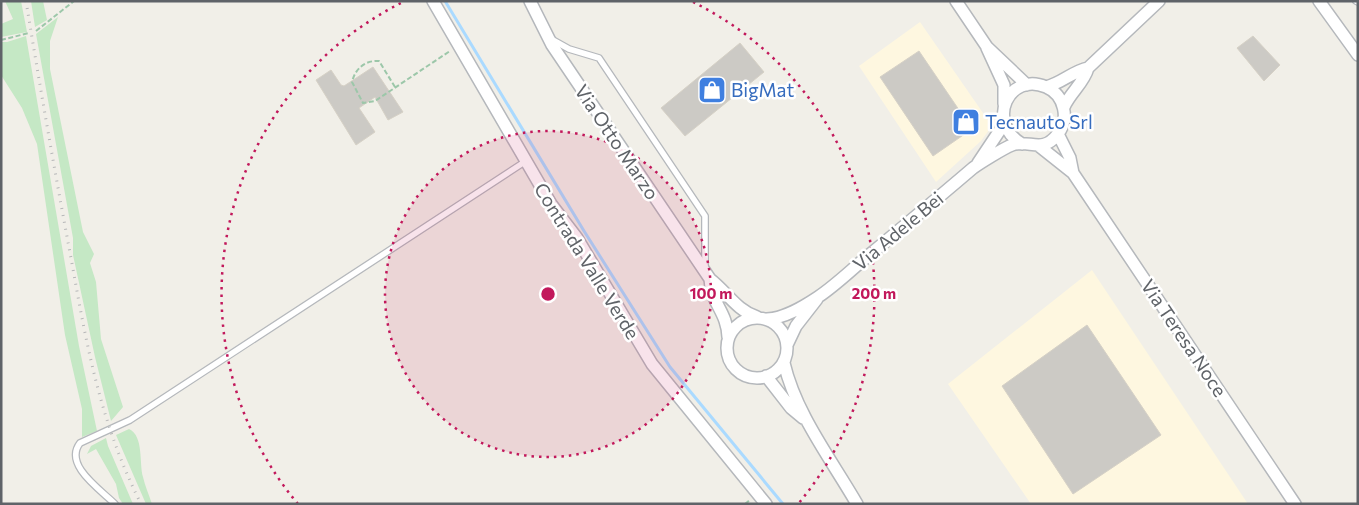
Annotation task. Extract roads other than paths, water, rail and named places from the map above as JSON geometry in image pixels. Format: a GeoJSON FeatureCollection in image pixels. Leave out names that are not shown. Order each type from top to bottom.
{"type":"FeatureCollection","features":[{"type":"Feature","properties":{"kind":"street","name":"Contrada Valle Verde"},"geometry":{"type":"LineString","coordinates":[[432,1],[551,204],[577,238],[652,364],[766,504]]}},
{"type":"Feature","properties":{"kind":"street","name":"Via Otto Marzo"},"geometry":{"type":"LineString","coordinates":[[530,1],[546,36],[708,277],[725,291],[743,313],[762,318]]}},
{"type":"Feature","properties":{"kind":"street"},"geometry":{"type":"LineString","coordinates":[[956,1],[987,47],[1027,85]]}},
{"type":"Feature","properties":{"kind":"street"},"geometry":{"type":"LineString","coordinates":[[1004,105],[1013,92],[1027,85],[1046,87],[1060,82],[1078,70],[1088,68],[1159,1]]}},
{"type":"Feature","properties":{"kind":"street"},"geometry":{"type":"LineString","coordinates":[[1319,1],[1358,54]]}},
{"type":"Feature","properties":{"kind":"street"},"geometry":{"type":"LineString","coordinates":[[987,47],[994,67],[1004,85],[1004,124],[1007,132],[1022,144],[1039,146],[1046,144],[1058,134],[1063,126],[1064,108],[1076,86],[1086,77],[1088,68]]}},
{"type":"Feature","properties":{"kind":"street"},"geometry":{"type":"LineString","coordinates":[[1046,87],[1057,95],[1064,108]]}},
{"type":"Feature","properties":{"kind":"street","name":"Via Adele Bei"},"geometry":{"type":"LineString","coordinates":[[977,165],[1004,124]]}},
{"type":"Feature","properties":{"kind":"street","name":"Via Teresa Noce"},"geometry":{"type":"LineString","coordinates":[[1058,134],[1070,158],[1073,173]]}},
{"type":"Feature","properties":{"kind":"street","name":"Via Adele Bei"},"geometry":{"type":"LineString","coordinates":[[818,297],[977,165],[1012,145],[1022,144]]}},
{"type":"Feature","properties":{"kind":"street","name":"Via Teresa Noce"},"geometry":{"type":"LineString","coordinates":[[1039,146],[1073,173],[1295,504]]}},
{"type":"Feature","properties":{"kind":"street","name":"Via Otto Marzo"},"geometry":{"type":"LineString","coordinates":[[708,277],[711,294],[728,324],[728,338]]}},
{"type":"Feature","properties":{"kind":"street"},"geometry":{"type":"LineString","coordinates":[[784,363],[776,372],[756,378],[739,372],[729,357],[728,338],[739,323],[762,318],[779,318],[818,297]]}},
{"type":"Feature","properties":{"kind":"street"},"geometry":{"type":"LineString","coordinates":[[818,297],[796,326],[788,345],[784,363],[789,382],[806,420],[857,504]]}},
{"type":"Feature","properties":{"kind":"street"},"geometry":{"type":"LineString","coordinates":[[762,318],[782,330],[788,345]]}},
{"type":"Feature","properties":{"kind":"street"},"geometry":{"type":"LineString","coordinates":[[766,376],[791,408],[806,420]]}},
{"type":"Feature","properties":{"kind":"lane"},"geometry":{"type":"LineString","coordinates":[[546,36],[569,49],[599,58],[700,208],[705,216],[704,250],[708,277]]}},
{"type":"Feature","properties":{"kind":"lane"},"geometry":{"type":"LineString","coordinates":[[115,504],[87,479],[75,453],[80,443],[130,420],[526,161]]}},
{"type":"Feature","properties":{"kind":"waterway"},"geometry":{"type":"LineString","coordinates":[[445,1],[584,231],[670,367],[783,504]]}},
{"type":"Feature","properties":{"kind":"railway"},"geometry":{"type":"LineString","coordinates":[[26,1],[59,194],[89,353],[105,414],[127,474],[141,504]]}},
{"type":"Feature","properties":{"kind":"place","name":"BigMat"},"geometry":{"type":"Point","coordinates":[712,90]}},
{"type":"Feature","properties":{"kind":"place","name":"Tecnauto Srl"},"geometry":{"type":"Point","coordinates":[966,122]}}]}
